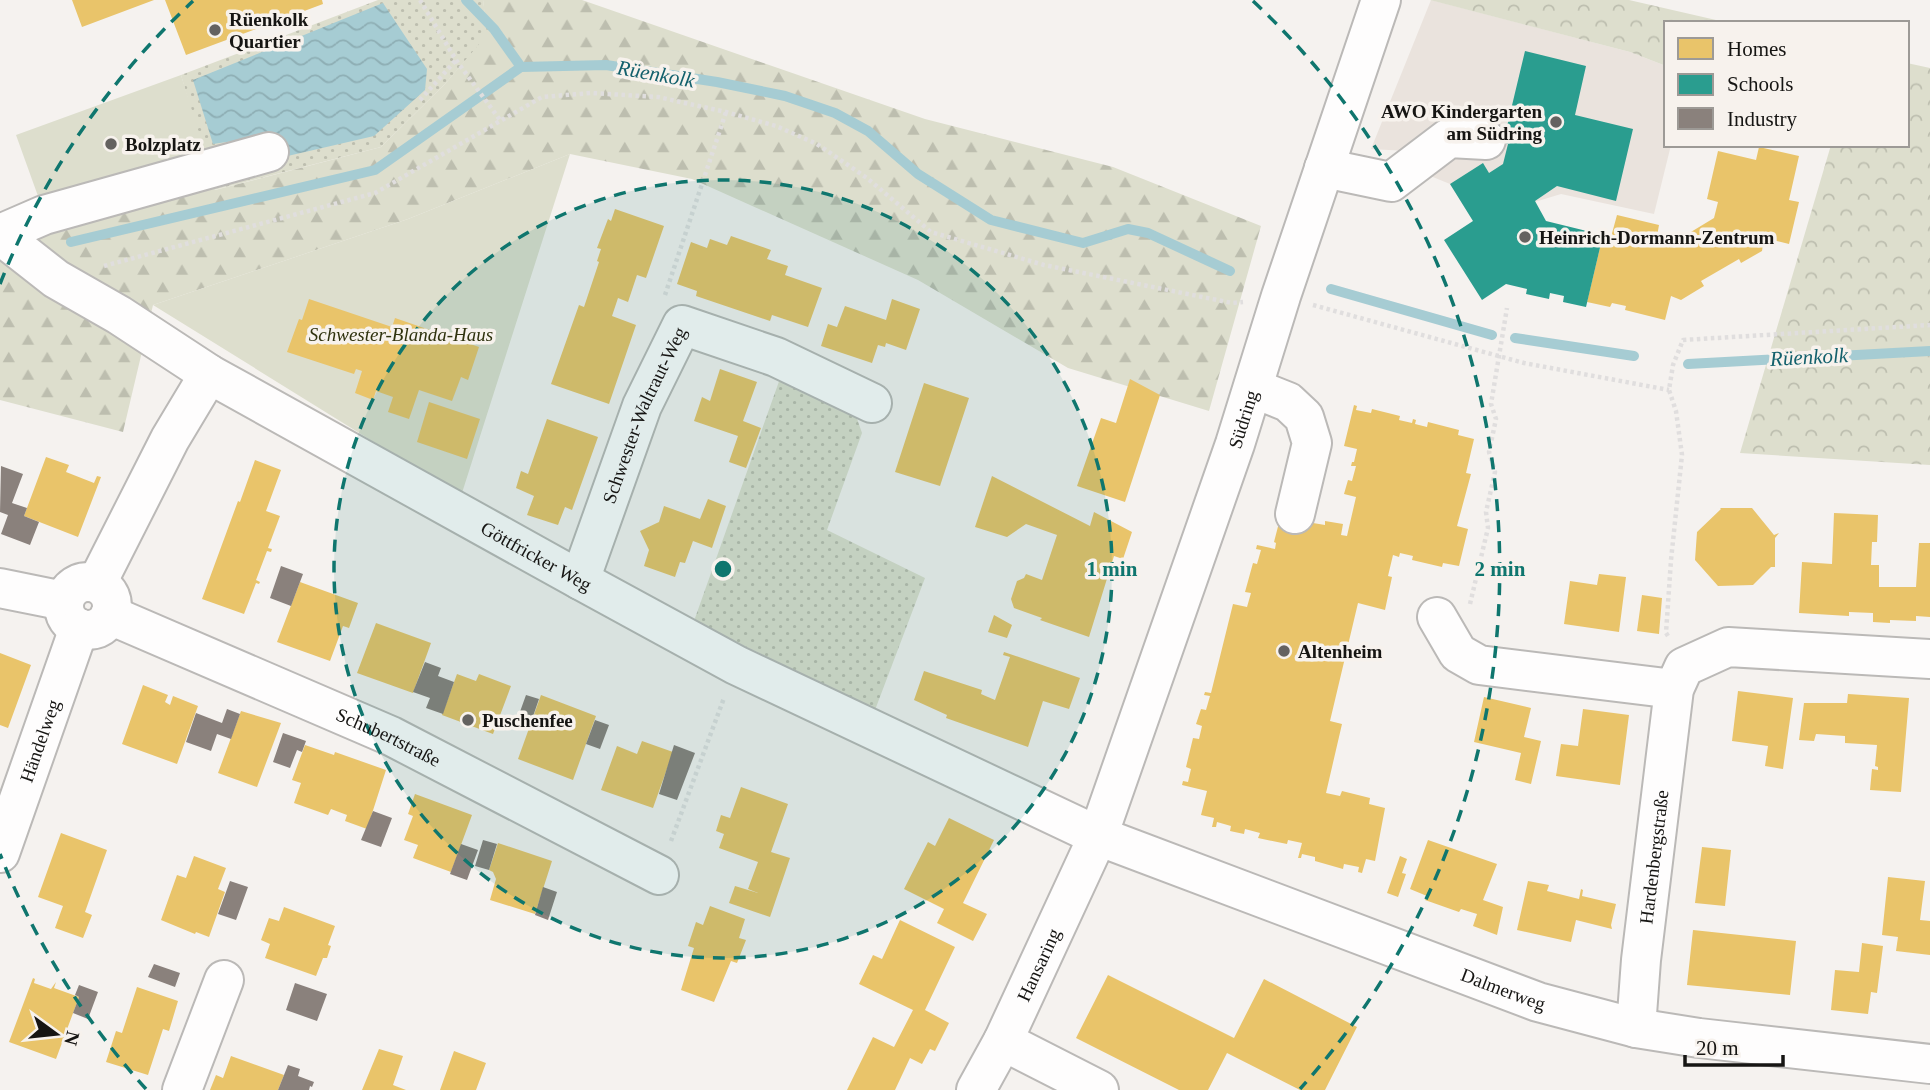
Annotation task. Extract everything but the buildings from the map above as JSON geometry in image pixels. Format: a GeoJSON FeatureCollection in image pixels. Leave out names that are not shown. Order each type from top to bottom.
{"type":"FeatureCollection","features":[{"type":"Feature","properties":{"kind":"street","name":"Südring"},"geometry":{"type":"LineString","coordinates":[[1098,836],[1253,388],[1281,296],[1381,0]]}},
{"type":"Feature","properties":{"kind":"street"},"geometry":{"type":"LineString","coordinates":[[1324,167],[1391,182],[1449,138],[1486,140]]}},
{"type":"Feature","properties":{"kind":"street"},"geometry":{"type":"LineString","coordinates":[[0,234],[44,215],[269,152]]}},
{"type":"Feature","properties":{"kind":"street","name":"Göttfricker Weg"},"geometry":{"type":"LineString","coordinates":[[0,234],[56,279],[119,315],[209,374],[580,580],[736,665],[1098,836]]}},
{"type":"Feature","properties":{"kind":"street","name":"Schwester-Waltraut-Weg"},"geometry":{"type":"LineString","coordinates":[[580,580],[642,406],[682,325],[776,357],[872,403]]}},
{"type":"Feature","properties":{"kind":"street","name":"Händelweg"},"geometry":{"type":"LineString","coordinates":[[0,853],[88,607],[170,439],[209,374]]}},
{"type":"Feature","properties":{"kind":"street"},"geometry":{"type":"LineString","coordinates":[[1253,388],[1288,402],[1304,417],[1312,443],[1296,514]]}},
{"type":"Feature","properties":{"kind":"street","name":"Schubertstraße"},"geometry":{"type":"LineString","coordinates":[[0,588],[88,607],[391,736],[659,875]]}},
{"type":"Feature","properties":{"kind":"street"},"geometry":{"type":"LineString","coordinates":[[1437,617],[1458,653],[1479,665],[1679,678],[1728,647],[1930,659]]}},
{"type":"Feature","properties":{"kind":"street","name":"Hardenbergstraße"},"geometry":{"type":"LineString","coordinates":[[1636,1028],[1641,960],[1679,678]]}},
{"type":"Feature","properties":{"kind":"street","name":"Dalmerweg"},"geometry":{"type":"LineString","coordinates":[[1098,836],[1538,1002],[1636,1028],[1712,1040],[1930,1064]]}},
{"type":"Feature","properties":{"kind":"street","name":"Hansaring"},"geometry":{"type":"LineString","coordinates":[[976,1090],[1003,1041],[1098,836]]}},
{"type":"Feature","properties":{"kind":"street"},"geometry":{"type":"LineString","coordinates":[[182,1090],[224,980]]}},
{"type":"Feature","properties":{"kind":"street"},"geometry":{"type":"LineString","coordinates":[[1003,1041],[1098,1090]]}},
{"type":"Feature","properties":{"kind":"path"},"geometry":{"type":"LineString","coordinates":[[420,0],[456,60],[500,120]]}},
{"type":"Feature","properties":{"kind":"path"},"geometry":{"type":"LineString","coordinates":[[420,100],[456,60]]}},
{"type":"Feature","properties":{"kind":"path"},"geometry":{"type":"LineString","coordinates":[[56,279],[375,193],[542,97],[591,93],[658,97],[776,126],[817,144],[867,178],[931,232],[1044,265],[1231,303],[1281,296],[1500,357],[1669,390]]}},
{"type":"Feature","properties":{"kind":"path"},"geometry":{"type":"LineString","coordinates":[[682,325],[664,300],[726,112]]}},
{"type":"Feature","properties":{"kind":"path"},"geometry":{"type":"LineString","coordinates":[[1458,653],[1488,528],[1486,512],[1495,472],[1489,452],[1496,419],[1491,404],[1507,308]]}},
{"type":"Feature","properties":{"kind":"path"},"geometry":{"type":"LineString","coordinates":[[1679,678],[1666,632],[1682,454],[1676,411],[1669,390],[1673,365],[1683,340],[1930,325]]}},
{"type":"Feature","properties":{"kind":"path"},"geometry":{"type":"LineString","coordinates":[[659,875],[736,665]]}},
{"type":"Feature","properties":{"kind":"shaded area"},"geometry":{"type":"Polygon","coordinates":[[[1431,0],[1630,52],[1664,65],[1664,147],[1671,147],[1654,214],[1561,194],[1473,221],[1450,184],[1423,173],[1407,151],[1371,149],[1431,0]]]}},
{"type":"Feature","properties":{"kind":"green space"},"geometry":{"type":"Polygon","coordinates":[[[378,0],[483,0],[488,35],[445,84],[381,147],[214,190],[181,75],[378,0]]]}},
{"type":"Feature","properties":{"kind":"green space"},"geometry":{"type":"Polygon","coordinates":[[[483,0],[582,0],[925,119],[1113,167],[1261,226],[1209,411],[1068,368],[918,280],[692,179],[570,154],[408,219],[153,305],[123,432],[0,400],[0,214],[209,168],[215,190],[381,147],[445,84],[487,35],[483,0]]]}},
{"type":"Feature","properties":{"kind":"green space"},"geometry":{"type":"Polygon","coordinates":[[[1430,0],[1629,0],[1720,21],[1664,21],[1664,65],[1630,52],[1430,0]]]}},
{"type":"Feature","properties":{"kind":"green space"},"geometry":{"type":"Polygon","coordinates":[[[1909,63],[1930,68],[1930,465],[1740,453],[1830,147],[1909,147],[1909,63]]]}},
{"type":"Feature","properties":{"kind":"green space","name":"Bolzplatz"},"geometry":{"type":"Polygon","coordinates":[[[181,75],[205,152],[43,210],[16,135],[181,75]]]}},
{"type":"Feature","properties":{"kind":"green space","name":"Schwester-Blanda-Haus"},"geometry":{"type":"Polygon","coordinates":[[[570,154],[461,496],[153,305],[408,219],[570,154]]]}},
{"type":"Feature","properties":{"kind":"green space"},"geometry":{"type":"Polygon","coordinates":[[[782,373],[854,410],[862,433],[827,530],[925,578],[875,710],[694,621],[782,373]]]}},
{"type":"Feature","properties":{"kind":"water"},"geometry":{"type":"Polygon","coordinates":[[[383,3],[427,69],[425,90],[374,136],[279,158],[274,135],[213,144],[193,80],[383,3]]]}},
{"type":"Feature","properties":{"kind":"waterway"},"geometry":{"type":"LineString","coordinates":[[466,0],[494,29],[521,67]]}},
{"type":"Feature","properties":{"kind":"waterway","name":"Rüenkolk"},"geometry":{"type":"LineString","coordinates":[[71,242],[375,170],[521,67],[606,65],[717,82],[785,96],[835,113],[868,131],[918,174],[991,220],[1083,243],[1128,229],[1148,233],[1230,271]]}},
{"type":"Feature","properties":{"kind":"waterway","name":"Rüenkolk"},"geometry":{"type":"LineString","coordinates":[[1331,289],[1492,335]]}},
{"type":"Feature","properties":{"kind":"waterway","name":"Rüenkolk"},"geometry":{"type":"LineString","coordinates":[[1515,338],[1634,356]]}},
{"type":"Feature","properties":{"kind":"waterway","name":"Rüenkolk"},"geometry":{"type":"LineString","coordinates":[[1688,364],[1930,351]]}},
{"type":"Feature","properties":{"kind":"place","name":"Rüenkolk Quartier"},"geometry":{"type":"Point","coordinates":[215,30]}},
{"type":"Feature","properties":{"kind":"place","name":"AWO Kindergarten am Südring"},"geometry":{"type":"Point","coordinates":[1556,122]}},
{"type":"Feature","properties":{"kind":"place","name":"Bolzplatz"},"geometry":{"type":"Point","coordinates":[111,144]}},
{"type":"Feature","properties":{"kind":"place","name":"Heinrich-Dormann-Zentrum"},"geometry":{"type":"Point","coordinates":[1525,237]}},
{"type":"Feature","properties":{"kind":"place","name":"Altenheim"},"geometry":{"type":"Point","coordinates":[1284,651]}},
{"type":"Feature","properties":{"kind":"place","name":"Puschenfee"},"geometry":{"type":"Point","coordinates":[468,720]}}]}
